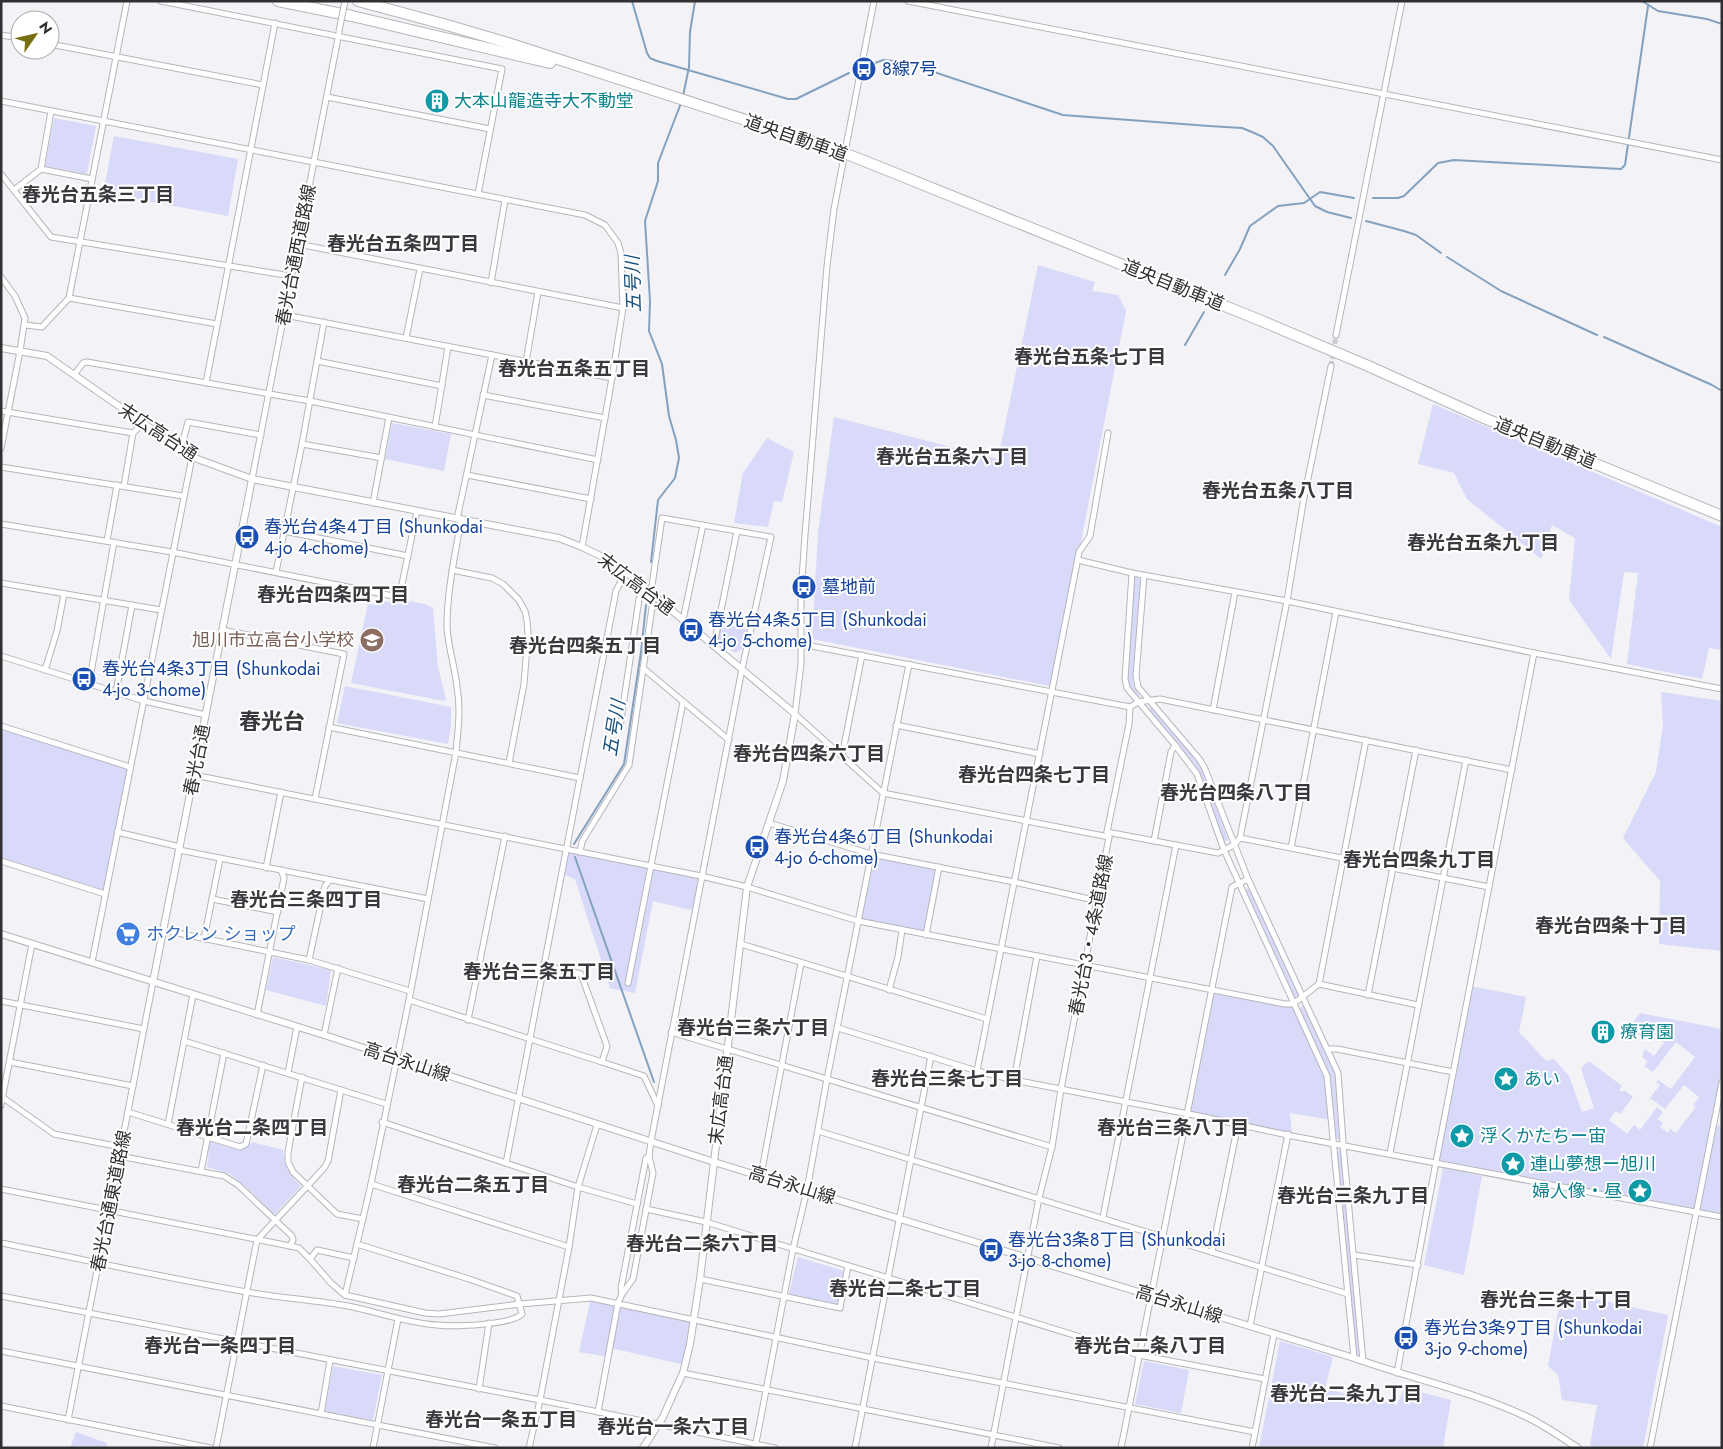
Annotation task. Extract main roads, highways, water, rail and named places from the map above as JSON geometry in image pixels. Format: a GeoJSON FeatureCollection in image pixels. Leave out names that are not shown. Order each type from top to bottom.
{"type":"FeatureCollection","features":[{"type":"Feature","properties":{"kind":"highway","name":"道央自動車道"},"geometry":{"type":"LineString","coordinates":[[278,1],[352,16],[615,78]]}},
{"type":"Feature","properties":{"kind":"highway","name":"道央自動車道"},"geometry":{"type":"LineString","coordinates":[[358,1],[447,24],[826,146],[1257,319],[1484,418],[1722,516]]}},
{"type":"Feature","properties":{"kind":"waterway"},"geometry":{"type":"LineString","coordinates":[[632,1],[647,53],[650,58],[657,61],[788,99],[796,99],[849,73]]}},
{"type":"Feature","properties":{"kind":"waterway","name":"五号川"},"geometry":{"type":"LineString","coordinates":[[683,96],[689,67],[690,32],[695,1]]}},
{"type":"Feature","properties":{"kind":"waterway"},"geometry":{"type":"LineString","coordinates":[[1642,1],[1658,11],[1707,19],[1722,24]]}},
{"type":"Feature","properties":{"kind":"waterway"},"geometry":{"type":"LineString","coordinates":[[1373,198],[1398,198],[1404,196],[1438,163],[1454,160],[1621,169],[1625,165],[1648,6]]}},
{"type":"Feature","properties":{"kind":"waterway"},"geometry":{"type":"LineString","coordinates":[[875,63],[883,60],[904,62],[1063,115],[1242,128],[1263,137],[1273,146],[1315,206],[1327,212],[1351,218]]}},
{"type":"Feature","properties":{"kind":"waterway","name":"五号川"},"geometry":{"type":"LineString","coordinates":[[651,562],[658,500],[675,478],[679,458],[669,416],[662,364],[649,331],[650,301],[645,221],[658,181],[658,163],[681,103]]}},
{"type":"Feature","properties":{"kind":"waterway"},"geometry":{"type":"LineString","coordinates":[[1225,275],[1240,249],[1250,226],[1278,206],[1304,203],[1320,192],[1354,198]]}},
{"type":"Feature","properties":{"kind":"waterway"},"geometry":{"type":"LineString","coordinates":[[1366,221],[1416,235],[1441,253]]}},
{"type":"Feature","properties":{"kind":"waterway"},"geometry":{"type":"LineString","coordinates":[[1447,257],[1501,291],[1597,335]]}},
{"type":"Feature","properties":{"kind":"waterway"},"geometry":{"type":"LineString","coordinates":[[1185,345],[1204,312]]}},
{"type":"Feature","properties":{"kind":"waterway"},"geometry":{"type":"LineString","coordinates":[[1604,337],[1722,391]]}},
{"type":"Feature","properties":{"kind":"waterway","name":"五号川"},"geometry":{"type":"LineString","coordinates":[[574,844],[624,764],[646,605]]}},
{"type":"Feature","properties":{"kind":"waterway","name":"五号川"},"geometry":{"type":"LineString","coordinates":[[575,857],[654,1082]]}},
{"type":"Feature","properties":{"kind":"tunnel"},"geometry":{"type":"LineString","coordinates":[[1331,366],[1336,335]]}},
{"type":"Feature","properties":{"kind":"place","name":"8線7号"},"geometry":{"type":"Point","coordinates":[864,69]}},
{"type":"Feature","properties":{"kind":"place","name":"大本山龍造寺大不動堂"},"geometry":{"type":"Point","coordinates":[437,101]}},
{"type":"Feature","properties":{"kind":"place","name":"春光台4条4丁目 (Shunkodai 4-jo 4-chome)"},"geometry":{"type":"Point","coordinates":[247,537]}},
{"type":"Feature","properties":{"kind":"place","name":"墓地前"},"geometry":{"type":"Point","coordinates":[804,587]}},
{"type":"Feature","properties":{"kind":"place","name":"春光台4条5丁目 (Shunkodai 4-jo 5-chome)"},"geometry":{"type":"Point","coordinates":[691,630]}},
{"type":"Feature","properties":{"kind":"place","name":"旭川市立高台小学校"},"geometry":{"type":"Point","coordinates":[372,640]}},
{"type":"Feature","properties":{"kind":"place","name":"春光台4条3丁目 (Shunkodai 4-jo 3-chome)"},"geometry":{"type":"Point","coordinates":[84,679]}},
{"type":"Feature","properties":{"kind":"place","name":"春光台4条6丁目 (Shunkodai 4-jo 6-chome)"},"geometry":{"type":"Point","coordinates":[757,847]}},
{"type":"Feature","properties":{"kind":"place","name":"ホクレン ショップ"},"geometry":{"type":"Point","coordinates":[128,934]}},
{"type":"Feature","properties":{"kind":"place","name":"療育園"},"geometry":{"type":"Point","coordinates":[1603,1032]}},
{"type":"Feature","properties":{"kind":"place","name":"あい"},"geometry":{"type":"Point","coordinates":[1506,1079]}},
{"type":"Feature","properties":{"kind":"place","name":"浮くかたちー宙"},"geometry":{"type":"Point","coordinates":[1462,1136]}},
{"type":"Feature","properties":{"kind":"place","name":"連山夢想ー旭川"},"geometry":{"type":"Point","coordinates":[1513,1164]}},
{"type":"Feature","properties":{"kind":"place","name":"婦人像・昼"},"geometry":{"type":"Point","coordinates":[1640,1191]}},
{"type":"Feature","properties":{"kind":"place","name":"春光台3条8丁目 (Shunkodai 3-jo 8-chome)"},"geometry":{"type":"Point","coordinates":[991,1250]}},
{"type":"Feature","properties":{"kind":"place","name":"春光台3条9丁目 (Shunkodai 3-jo 9-chome)"},"geometry":{"type":"Point","coordinates":[1406,1338]}},
{"type":"Feature","properties":{"kind":"district","name":"春光台五条三丁目"},"geometry":{"type":"Point","coordinates":[98,194]}},
{"type":"Feature","properties":{"kind":"district","name":"春光台五条四丁目"},"geometry":{"type":"Point","coordinates":[403,243]}},
{"type":"Feature","properties":{"kind":"district","name":"春光台五条七丁目"},"geometry":{"type":"Point","coordinates":[1090,356]}},
{"type":"Feature","properties":{"kind":"district","name":"春光台五条五丁目"},"geometry":{"type":"Point","coordinates":[574,368]}},
{"type":"Feature","properties":{"kind":"district","name":"春光台五条六丁目"},"geometry":{"type":"Point","coordinates":[952,456]}},
{"type":"Feature","properties":{"kind":"district","name":"春光台五条八丁目"},"geometry":{"type":"Point","coordinates":[1278,490]}},
{"type":"Feature","properties":{"kind":"district","name":"春光台五条九丁目"},"geometry":{"type":"Point","coordinates":[1483,542]}},
{"type":"Feature","properties":{"kind":"district","name":"春光台四条四丁目"},"geometry":{"type":"Point","coordinates":[333,594]}},
{"type":"Feature","properties":{"kind":"district","name":"春光台四条五丁目"},"geometry":{"type":"Point","coordinates":[585,645]}},
{"type":"Feature","properties":{"kind":"district","name":"春光台"},"geometry":{"type":"Point","coordinates":[272,721]}},
{"type":"Feature","properties":{"kind":"district","name":"春光台四条六丁目"},"geometry":{"type":"Point","coordinates":[809,753]}},
{"type":"Feature","properties":{"kind":"district","name":"春光台四条七丁目"},"geometry":{"type":"Point","coordinates":[1034,774]}},
{"type":"Feature","properties":{"kind":"district","name":"春光台四条八丁目"},"geometry":{"type":"Point","coordinates":[1236,792]}},
{"type":"Feature","properties":{"kind":"district","name":"春光台四条九丁目"},"geometry":{"type":"Point","coordinates":[1419,859]}},
{"type":"Feature","properties":{"kind":"district","name":"春光台三条四丁目"},"geometry":{"type":"Point","coordinates":[306,899]}},
{"type":"Feature","properties":{"kind":"district","name":"春光台四条十丁目"},"geometry":{"type":"Point","coordinates":[1611,925]}},
{"type":"Feature","properties":{"kind":"district","name":"春光台三条五丁目"},"geometry":{"type":"Point","coordinates":[539,971]}},
{"type":"Feature","properties":{"kind":"district","name":"春光台三条六丁目"},"geometry":{"type":"Point","coordinates":[753,1027]}},
{"type":"Feature","properties":{"kind":"district","name":"春光台三条七丁目"},"geometry":{"type":"Point","coordinates":[947,1078]}},
{"type":"Feature","properties":{"kind":"district","name":"春光台二条四丁目"},"geometry":{"type":"Point","coordinates":[252,1127]}},
{"type":"Feature","properties":{"kind":"district","name":"春光台三条八丁目"},"geometry":{"type":"Point","coordinates":[1173,1127]}},
{"type":"Feature","properties":{"kind":"district","name":"春光台二条五丁目"},"geometry":{"type":"Point","coordinates":[473,1184]}},
{"type":"Feature","properties":{"kind":"district","name":"春光台三条九丁目"},"geometry":{"type":"Point","coordinates":[1353,1195]}},
{"type":"Feature","properties":{"kind":"district","name":"春光台二条六丁目"},"geometry":{"type":"Point","coordinates":[702,1243]}},
{"type":"Feature","properties":{"kind":"district","name":"春光台二条七丁目"},"geometry":{"type":"Point","coordinates":[905,1288]}},
{"type":"Feature","properties":{"kind":"district","name":"春光台三条十丁目"},"geometry":{"type":"Point","coordinates":[1556,1299]}},
{"type":"Feature","properties":{"kind":"district","name":"春光台一条四丁目"},"geometry":{"type":"Point","coordinates":[220,1345]}},
{"type":"Feature","properties":{"kind":"district","name":"春光台二条八丁目"},"geometry":{"type":"Point","coordinates":[1150,1345]}},
{"type":"Feature","properties":{"kind":"district","name":"春光台二条九丁目"},"geometry":{"type":"Point","coordinates":[1346,1393]}},
{"type":"Feature","properties":{"kind":"district","name":"春光台一条五丁目"},"geometry":{"type":"Point","coordinates":[501,1419]}},
{"type":"Feature","properties":{"kind":"district","name":"春光台一条六丁目"},"geometry":{"type":"Point","coordinates":[673,1426]}}]}
